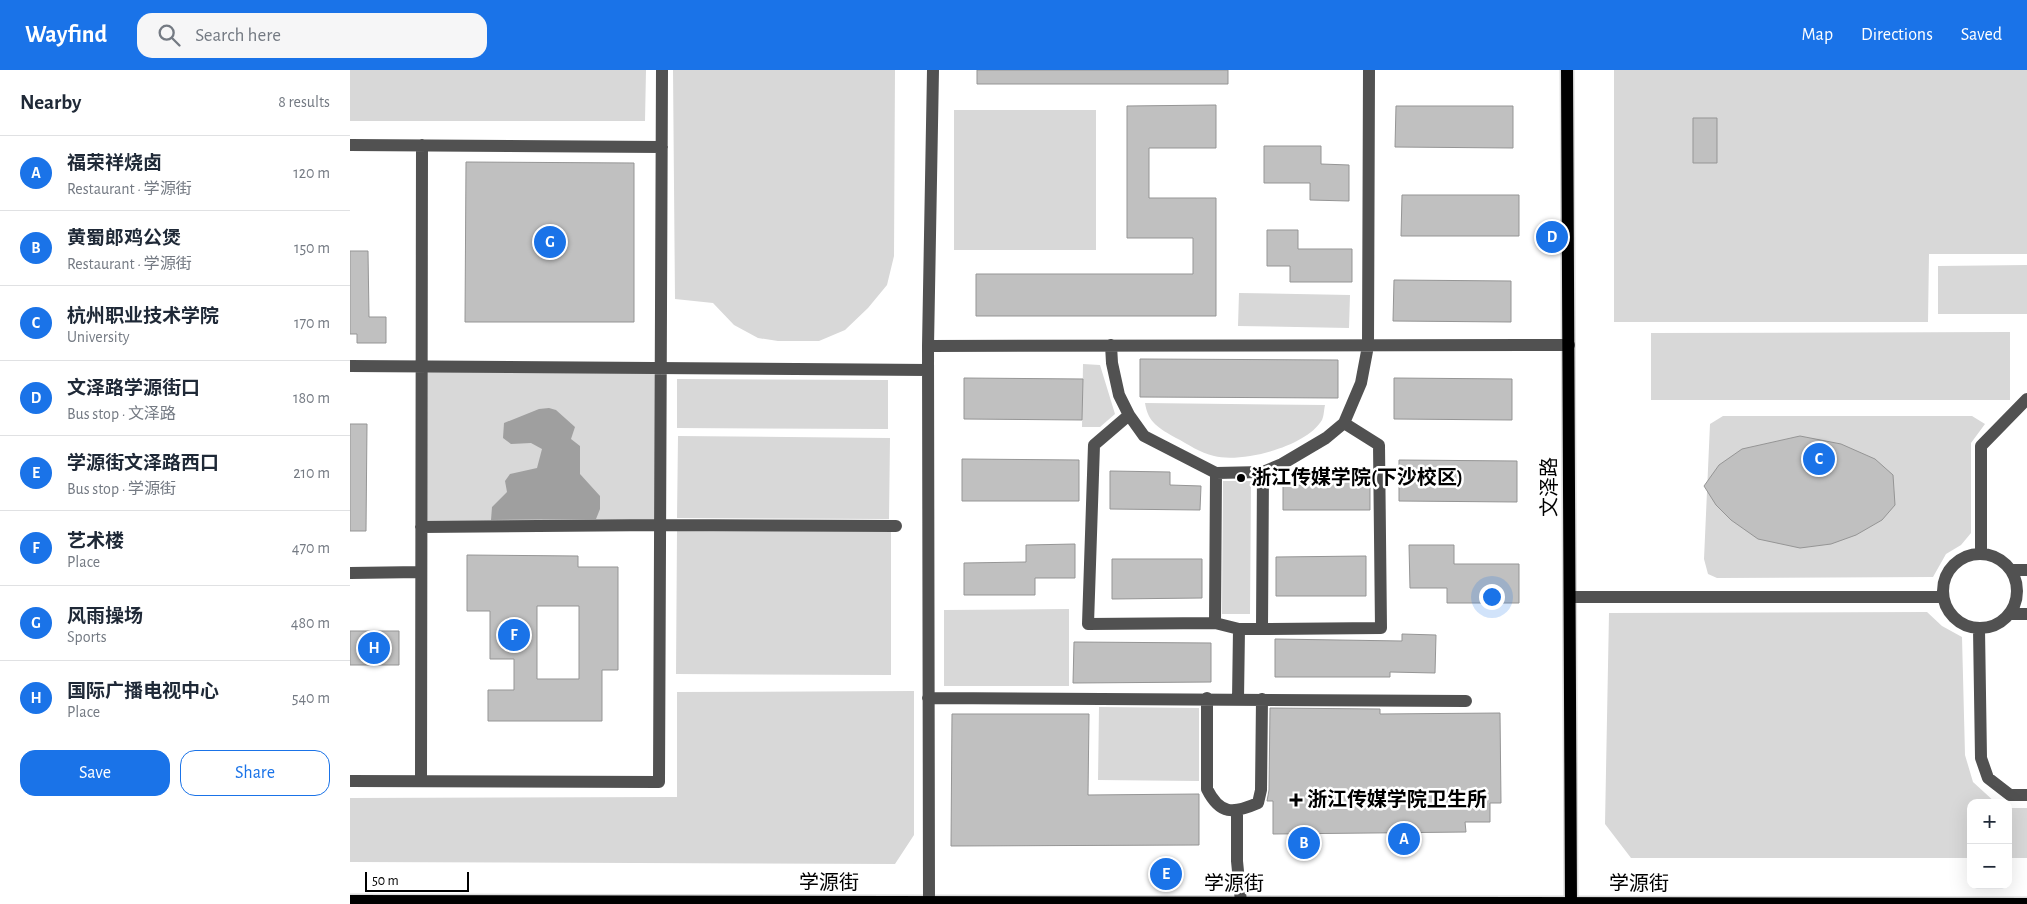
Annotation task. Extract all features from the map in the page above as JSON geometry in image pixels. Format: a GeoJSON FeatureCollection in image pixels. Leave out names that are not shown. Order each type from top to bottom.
{"type":"FeatureCollection","features":[{"type":"Feature","properties":{"kind":"main road","name":"文泽路"},"geometry":{"type":"LineString","coordinates":[[1567,70],[1571,903]]}},
{"type":"Feature","properties":{"kind":"main road","name":"学源街"},"geometry":{"type":"LineString","coordinates":[[350,902],[2027,904]]}},
{"type":"Feature","properties":{"kind":"street"},"geometry":{"type":"LineString","coordinates":[[350,781],[659,782],[662,70]]}},
{"type":"Feature","properties":{"kind":"street"},"geometry":{"type":"LineString","coordinates":[[929,902],[928,346],[933,70]]}},
{"type":"Feature","properties":{"kind":"street"},"geometry":{"type":"LineString","coordinates":[[1111,345],[1112,363],[1119,395],[1129,415],[1144,436],[1216,473],[1262,472],[1305,452],[1344,423],[1361,383],[1368,346],[1369,70]]}},
{"type":"Feature","properties":{"kind":"street"},"geometry":{"type":"LineString","coordinates":[[350,145],[662,147]]}},
{"type":"Feature","properties":{"kind":"street"},"geometry":{"type":"LineString","coordinates":[[421,781],[420,366],[422,145]]}},
{"type":"Feature","properties":{"kind":"street"},"geometry":{"type":"LineString","coordinates":[[928,346],[1569,344]]}},
{"type":"Feature","properties":{"kind":"street"},"geometry":{"type":"LineString","coordinates":[[350,366],[928,370]]}},
{"type":"Feature","properties":{"kind":"street"},"geometry":{"type":"LineString","coordinates":[[1981,554],[1981,446],[2027,398]]}},
{"type":"Feature","properties":{"kind":"street"},"geometry":{"type":"LineString","coordinates":[[1129,415],[1094,445],[1088,624],[1215,624],[1239,629],[1380,628],[1379,445],[1344,423]]}},
{"type":"Feature","properties":{"kind":"street"},"geometry":{"type":"LineString","coordinates":[[1262,472],[1262,629]]}},
{"type":"Feature","properties":{"kind":"street"},"geometry":{"type":"LineString","coordinates":[[1215,624],[1216,473]]}},
{"type":"Feature","properties":{"kind":"street"},"geometry":{"type":"LineString","coordinates":[[421,528],[661,525],[896,526]]}},
{"type":"Feature","properties":{"kind":"street"},"geometry":{"type":"LineString","coordinates":[[1981,554],[1998,558],[2011,570],[2018,592],[2016,604],[2002,622],[1991,628],[1979,629],[1966,626],[1955,619],[1947,609],[1943,597],[1943,584],[1948,572],[1957,562],[1968,556],[1981,554]]}},
{"type":"Feature","properties":{"kind":"street"},"geometry":{"type":"LineString","coordinates":[[2011,570],[2027,570]]}},
{"type":"Feature","properties":{"kind":"street"},"geometry":{"type":"LineString","coordinates":[[350,573],[421,572]]}},
{"type":"Feature","properties":{"kind":"street"},"geometry":{"type":"LineString","coordinates":[[1570,596],[1943,597]]}},
{"type":"Feature","properties":{"kind":"street"},"geometry":{"type":"LineString","coordinates":[[2010,614],[2027,614]]}},
{"type":"Feature","properties":{"kind":"street"},"geometry":{"type":"LineString","coordinates":[[1238,699],[1239,629]]}},
{"type":"Feature","properties":{"kind":"street"},"geometry":{"type":"LineString","coordinates":[[1979,629],[1981,758],[1988,778],[2010,795],[2027,795]]}},
{"type":"Feature","properties":{"kind":"street"},"geometry":{"type":"LineString","coordinates":[[928,698],[1207,698],[1466,702]]}},
{"type":"Feature","properties":{"kind":"street"},"geometry":{"type":"LineString","coordinates":[[1207,698],[1207,789],[1213,800],[1222,808],[1237,812],[1258,803],[1261,790],[1262,699]]}},
{"type":"Feature","properties":{"kind":"street"},"geometry":{"type":"LineString","coordinates":[[1237,812],[1237,861],[1241,902]]}},
{"type":"Feature","properties":{"kind":"shaded area"},"geometry":{"type":"Polygon","coordinates":[[[350,70],[646,70],[645,121],[350,121],[350,70]]]}},
{"type":"Feature","properties":{"kind":"shaded area"},"geometry":{"type":"Polygon","coordinates":[[[673,70],[895,70],[894,256],[887,285],[868,308],[845,330],[819,341],[778,341],[758,338],[734,325],[713,303],[675,299],[673,70]]]}},
{"type":"Feature","properties":{"kind":"shaded area"},"geometry":{"type":"Polygon","coordinates":[[[1614,70],[2027,70],[2027,254],[1929,254],[1928,322],[1614,322],[1614,70]]]}},
{"type":"Feature","properties":{"kind":"shaded area"},"geometry":{"type":"Polygon","coordinates":[[[954,110],[1096,110],[1096,250],[954,250],[954,110]]]}},
{"type":"Feature","properties":{"kind":"shaded area"},"geometry":{"type":"Polygon","coordinates":[[[2027,265],[2027,314],[1938,314],[1938,266],[2027,265]]]}},
{"type":"Feature","properties":{"kind":"shaded area"},"geometry":{"type":"Polygon","coordinates":[[[1239,293],[1350,295],[1349,328],[1238,326],[1239,293]]]}},
{"type":"Feature","properties":{"kind":"shaded area"},"geometry":{"type":"Polygon","coordinates":[[[2010,332],[2010,400],[1651,400],[1651,333],[2010,332]]]}},
{"type":"Feature","properties":{"kind":"shaded area"},"geometry":{"type":"Polygon","coordinates":[[[1083,364],[1100,365],[1115,414],[1100,427],[1082,427],[1083,364]]]}},
{"type":"Feature","properties":{"kind":"shaded area"},"geometry":{"type":"Polygon","coordinates":[[[420,366],[661,368],[661,525],[421,527],[420,366]]]}},
{"type":"Feature","properties":{"kind":"shaded area"},"geometry":{"type":"Polygon","coordinates":[[[677,379],[888,380],[888,429],[677,428],[677,379]]]}},
{"type":"Feature","properties":{"kind":"shaded area"},"geometry":{"type":"Polygon","coordinates":[[[1145,403],[1325,405],[1322,420],[1314,430],[1302,438],[1272,451],[1256,455],[1226,458],[1204,453],[1164,431],[1149,416],[1145,403]]]}},
{"type":"Feature","properties":{"kind":"shaded area"},"geometry":{"type":"Polygon","coordinates":[[[549,408],[556,410],[575,427],[571,439],[580,446],[580,474],[600,496],[600,509],[596,519],[491,520],[492,507],[507,492],[505,481],[510,474],[537,468],[542,449],[531,443],[511,444],[503,438],[504,423],[539,409],[549,408]]]}},
{"type":"Feature","properties":{"kind":"shaded area"},"geometry":{"type":"Polygon","coordinates":[[[1723,416],[1972,416],[1985,424],[1971,443],[1971,533],[1961,545],[1946,554],[1933,577],[1717,578],[1708,574],[1704,559],[1710,424],[1723,416]]]}},
{"type":"Feature","properties":{"kind":"shaded area"},"geometry":{"type":"Polygon","coordinates":[[[678,436],[890,438],[889,519],[677,518],[678,436]]]}},
{"type":"Feature","properties":{"kind":"shaded area"},"geometry":{"type":"Polygon","coordinates":[[[1223,481],[1251,481],[1250,614],[1222,614],[1223,481]]]}},
{"type":"Feature","properties":{"kind":"shaded area"},"geometry":{"type":"Polygon","coordinates":[[[677,531],[891,532],[891,675],[676,674],[677,531]]]}},
{"type":"Feature","properties":{"kind":"shaded area"},"geometry":{"type":"Polygon","coordinates":[[[1069,609],[1069,686],[944,686],[944,610],[1069,609]]]}},
{"type":"Feature","properties":{"kind":"shaded area"},"geometry":{"type":"Polygon","coordinates":[[[1927,612],[1942,626],[1962,637],[1965,755],[1973,782],[1992,799],[1967,799],[1967,858],[1631,858],[1605,824],[1609,613],[1927,612]]]}},
{"type":"Feature","properties":{"kind":"shaded area"},"geometry":{"type":"Polygon","coordinates":[[[914,691],[914,835],[895,864],[350,862],[350,798],[677,797],[677,692],[914,691]]]}},
{"type":"Feature","properties":{"kind":"shaded area"},"geometry":{"type":"Polygon","coordinates":[[[1099,707],[1199,708],[1199,781],[1098,780],[1099,707]]]}},
{"type":"Feature","properties":{"kind":"shaded area"},"geometry":{"type":"Polygon","coordinates":[[[2012,808],[2027,808],[2027,858],[2012,858],[2012,808]]]}},
{"type":"Feature","properties":{"kind":"building"},"geometry":{"type":"Polygon","coordinates":[[[977,70],[1228,70],[1228,84],[977,84],[977,70]]]}},
{"type":"Feature","properties":{"kind":"building"},"geometry":{"type":"Polygon","coordinates":[[[1216,105],[1216,148],[1149,148],[1149,198],[1216,198],[1216,316],[976,316],[976,274],[1193,274],[1193,238],[1127,238],[1127,106],[1216,105]]]}},
{"type":"Feature","properties":{"kind":"building"},"geometry":{"type":"Polygon","coordinates":[[[1396,106],[1513,106],[1513,148],[1395,147],[1396,106]]]}},
{"type":"Feature","properties":{"kind":"building"},"geometry":{"type":"Polygon","coordinates":[[[1693,118],[1717,118],[1717,163],[1693,163],[1693,118]]]}},
{"type":"Feature","properties":{"kind":"building"},"geometry":{"type":"Polygon","coordinates":[[[1264,146],[1321,146],[1321,164],[1349,165],[1349,201],[1310,200],[1310,183],[1264,183],[1264,146]]]}},
{"type":"Feature","properties":{"kind":"building"},"geometry":{"type":"Polygon","coordinates":[[[466,162],[634,163],[634,322],[465,322],[466,162]]]}},
{"type":"Feature","properties":{"kind":"building"},"geometry":{"type":"Polygon","coordinates":[[[1402,195],[1519,195],[1519,236],[1401,236],[1402,195]]]}},
{"type":"Feature","properties":{"kind":"building"},"geometry":{"type":"Polygon","coordinates":[[[1267,230],[1298,230],[1298,249],[1352,249],[1352,282],[1290,282],[1290,266],[1267,266],[1267,230]]]}},
{"type":"Feature","properties":{"kind":"building"},"geometry":{"type":"Polygon","coordinates":[[[350,251],[368,251],[369,317],[386,317],[386,343],[357,343],[357,334],[350,334],[350,251]]]}},
{"type":"Feature","properties":{"kind":"building"},"geometry":{"type":"Polygon","coordinates":[[[1394,280],[1511,281],[1511,322],[1393,321],[1394,280]]]}},
{"type":"Feature","properties":{"kind":"building"},"geometry":{"type":"Polygon","coordinates":[[[1140,359],[1338,360],[1338,398],[1140,397],[1140,359]]]}},
{"type":"Feature","properties":{"kind":"building"},"geometry":{"type":"Polygon","coordinates":[[[964,378],[1083,379],[1082,420],[964,419],[964,378]]]}},
{"type":"Feature","properties":{"kind":"building"},"geometry":{"type":"Polygon","coordinates":[[[1394,378],[1512,379],[1512,420],[1394,419],[1394,378]]]}},
{"type":"Feature","properties":{"kind":"building"},"geometry":{"type":"Polygon","coordinates":[[[350,424],[367,424],[366,531],[350,531],[350,424]]]}},
{"type":"Feature","properties":{"kind":"building"},"geometry":{"type":"Polygon","coordinates":[[[1800,436],[1841,444],[1875,459],[1893,475],[1895,505],[1882,520],[1856,535],[1831,544],[1800,548],[1758,539],[1731,520],[1716,505],[1704,486],[1719,465],[1742,449],[1800,436]]]}},
{"type":"Feature","properties":{"kind":"building"},"geometry":{"type":"Polygon","coordinates":[[[962,459],[1079,460],[1079,501],[962,501],[962,459]]]}},
{"type":"Feature","properties":{"kind":"building"},"geometry":{"type":"Polygon","coordinates":[[[1399,460],[1517,461],[1517,502],[1399,501],[1399,460]]]}},
{"type":"Feature","properties":{"kind":"building"},"geometry":{"type":"Polygon","coordinates":[[[1110,471],[1170,472],[1170,485],[1201,486],[1200,510],[1110,509],[1110,471]]]}},
{"type":"Feature","properties":{"kind":"building"},"geometry":{"type":"Polygon","coordinates":[[[1310,471],[1370,471],[1370,510],[1283,510],[1283,485],[1310,485],[1310,471]]]}},
{"type":"Feature","properties":{"kind":"building"},"geometry":{"type":"Polygon","coordinates":[[[1075,544],[1075,578],[1035,578],[1035,595],[964,595],[964,563],[1026,562],[1026,545],[1075,544]]]}},
{"type":"Feature","properties":{"kind":"building"},"geometry":{"type":"Polygon","coordinates":[[[1409,545],[1454,545],[1454,564],[1519,564],[1519,603],[1447,603],[1447,588],[1410,588],[1409,545]]]}},
{"type":"Feature","properties":{"kind":"building"},"geometry":{"type":"Polygon","coordinates":[[[467,555],[578,556],[578,567],[618,567],[618,670],[602,670],[602,721],[488,721],[488,690],[514,690],[514,659],[490,659],[490,611],[467,611],[467,555]],[[537,606],[537,679],[579,679],[579,606],[537,606]]]}},
{"type":"Feature","properties":{"kind":"building"},"geometry":{"type":"Polygon","coordinates":[[[1366,556],[1366,596],[1276,596],[1276,557],[1366,556]]]}},
{"type":"Feature","properties":{"kind":"building"},"geometry":{"type":"Polygon","coordinates":[[[1112,559],[1202,559],[1202,598],[1112,599],[1112,559]]]}},
{"type":"Feature","properties":{"kind":"building"},"geometry":{"type":"Polygon","coordinates":[[[350,631],[399,631],[399,665],[350,665],[350,631]]]}},
{"type":"Feature","properties":{"kind":"building"},"geometry":{"type":"Polygon","coordinates":[[[1402,634],[1436,635],[1435,673],[1390,672],[1390,677],[1275,677],[1275,639],[1402,641],[1402,634]]]}},
{"type":"Feature","properties":{"kind":"building"},"geometry":{"type":"Polygon","coordinates":[[[1074,642],[1211,643],[1211,682],[1073,683],[1074,642]]]}},
{"type":"Feature","properties":{"kind":"building"},"geometry":{"type":"Polygon","coordinates":[[[1270,708],[1380,709],[1380,714],[1500,713],[1501,803],[1490,803],[1490,822],[1465,822],[1466,832],[1273,834],[1273,801],[1267,801],[1269,790],[1270,708]]]}},
{"type":"Feature","properties":{"kind":"building"},"geometry":{"type":"Polygon","coordinates":[[[952,714],[1089,714],[1088,795],[1199,794],[1199,845],[951,846],[952,714]]]}},
{"type":"Feature","properties":{"kind":"place","name":"文泽路学源街口"},"geometry":{"type":"Point","coordinates":[1552,237]}},
{"type":"Feature","properties":{"kind":"place","name":"风雨操场"},"geometry":{"type":"Point","coordinates":[550,242]}},
{"type":"Feature","properties":{"kind":"place","name":"杭州职业技术学院"},"geometry":{"type":"Point","coordinates":[1819,459]}},
{"type":"Feature","properties":{"kind":"place","name":"浙江传媒学院(下沙校区)"},"geometry":{"type":"Point","coordinates":[1241,478]}},
{"type":"Feature","properties":{"kind":"place","name":"艺术楼"},"geometry":{"type":"Point","coordinates":[514,635]}},
{"type":"Feature","properties":{"kind":"place","name":"国际广播电视中心"},"geometry":{"type":"Point","coordinates":[374,648]}},
{"type":"Feature","properties":{"kind":"place","name":"浙江传媒学院卫生所"},"geometry":{"type":"Point","coordinates":[1296,800]}},
{"type":"Feature","properties":{"kind":"place","name":"福荣祥烧卤"},"geometry":{"type":"Point","coordinates":[1404,839]}},
{"type":"Feature","properties":{"kind":"place","name":"黄蜀郎鸡公煲"},"geometry":{"type":"Point","coordinates":[1304,843]}},
{"type":"Feature","properties":{"kind":"place","name":"学源街文泽路西口"},"geometry":{"type":"Point","coordinates":[1166,874]}}]}
